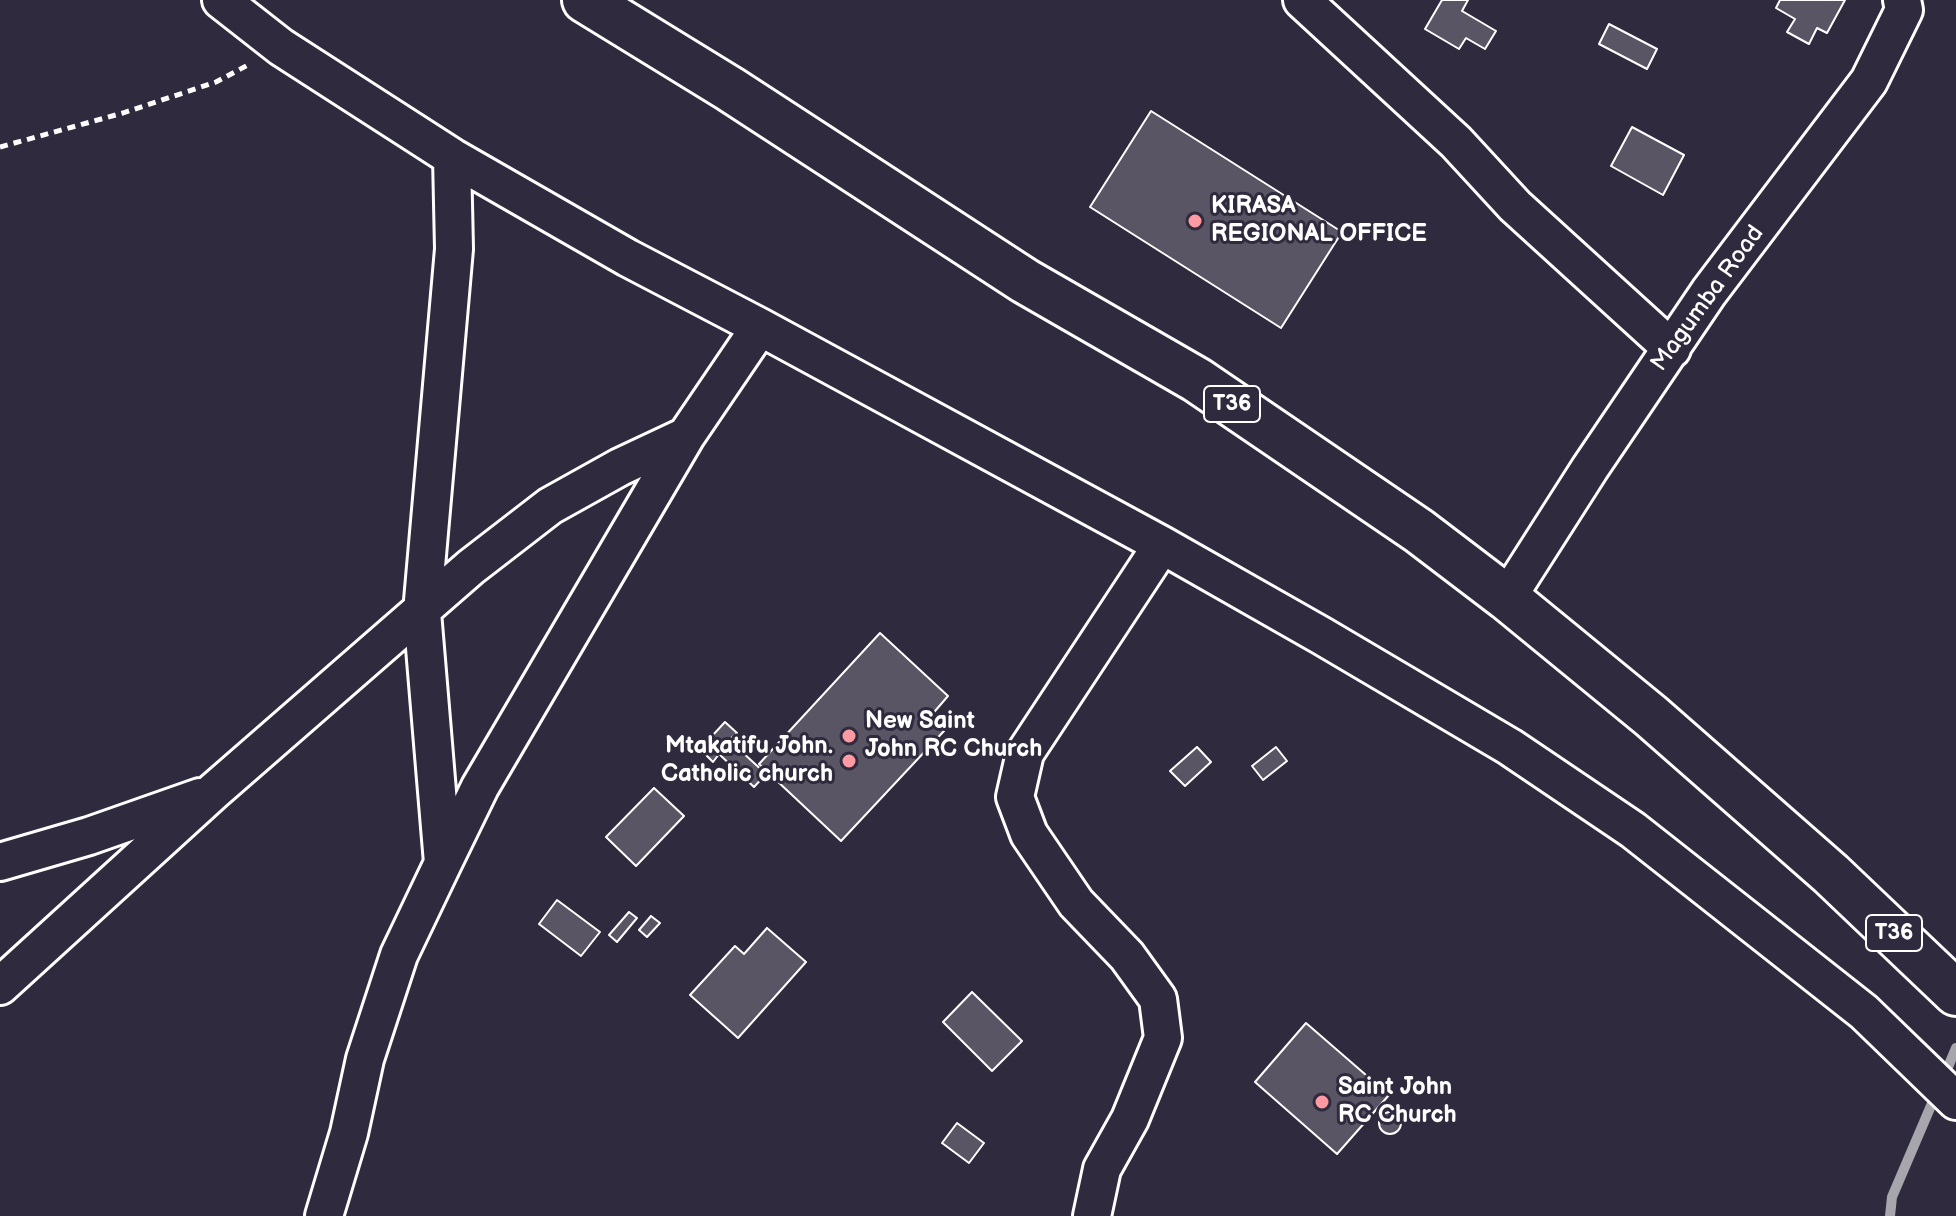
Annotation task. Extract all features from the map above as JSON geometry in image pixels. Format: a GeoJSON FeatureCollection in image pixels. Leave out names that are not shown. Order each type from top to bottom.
{"type":"FeatureCollection","features":[{"type":"Feature","properties":{"kind":"highway","name":"T36"},"geometry":{"type":"LineString","coordinates":[[585,0],[730,89],[1025,281],[1197,380],[1419,531],[1507,598],[1651,716],[1831,874],[1956,993]]}},
{"type":"Feature","properties":{"kind":"street"},"geometry":{"type":"LineString","coordinates":[[221,0],[281,47],[452,157],[628,258],[1162,545],[1522,755],[1633,830],[1864,1012],[1956,1101]]}},
{"type":"Feature","properties":{"kind":"street"},"geometry":{"type":"LineString","coordinates":[[1302,0],[1456,142],[1515,206],[1672,349]]}},
{"type":"Feature","properties":{"kind":"street","name":"Magumba Road"},"geometry":{"type":"LineString","coordinates":[[1507,598],[1709,292],[1869,81],[1904,10],[1902,0]]}},
{"type":"Feature","properties":{"kind":"street"},"geometry":{"type":"LineString","coordinates":[[443,863],[422,612],[454,249],[452,157]]}},
{"type":"Feature","properties":{"kind":"street"},"geometry":{"type":"LineString","coordinates":[[324,1216],[349,1133],[365,1059],[399,955],[480,787],[686,436],[760,327]]}},
{"type":"Feature","properties":{"kind":"street"},"geometry":{"type":"LineString","coordinates":[[0,986],[214,791],[471,567],[550,506],[620,467],[686,436]]}},
{"type":"Feature","properties":{"kind":"street"},"geometry":{"type":"LineString","coordinates":[[1092,1216],[1102,1169],[1130,1119],[1163,1038],[1158,999],[1127,956],[1076,903],[1029,834],[1015,797],[1025,753],[1162,545]]}},
{"type":"Feature","properties":{"kind":"street"},"geometry":{"type":"LineString","coordinates":[[0,862],[89,836],[214,791]]}},
{"type":"Feature","properties":{"kind":"path"},"geometry":{"type":"LineString","coordinates":[[0,147],[123,113],[216,82],[281,47]]}},
{"type":"Feature","properties":{"kind":"building"},"geometry":{"type":"Polygon","coordinates":[[[1442,0],[1468,0],[1462,11],[1496,31],[1485,49],[1466,38],[1459,49],[1425,29],[1442,0]]]}},
{"type":"Feature","properties":{"kind":"building"},"geometry":{"type":"Polygon","coordinates":[[[1780,0],[1845,0],[1827,33],[1817,28],[1809,44],[1787,32],[1795,19],[1776,8],[1780,0]]]}},
{"type":"Feature","properties":{"kind":"building"},"geometry":{"type":"Polygon","coordinates":[[[1609,24],[1657,49],[1647,69],[1599,44],[1609,24]]]}},
{"type":"Feature","properties":{"kind":"building"},"geometry":{"type":"Polygon","coordinates":[[[1151,111],[1342,232],[1281,328],[1090,207],[1151,111]]]}},
{"type":"Feature","properties":{"kind":"building"},"geometry":{"type":"Polygon","coordinates":[[[1632,127],[1684,155],[1663,195],[1611,166],[1632,127]]]}},
{"type":"Feature","properties":{"kind":"building"},"geometry":{"type":"Polygon","coordinates":[[[880,633],[948,696],[929,718],[944,731],[841,841],[759,764],[880,633]]]}},
{"type":"Feature","properties":{"kind":"building"},"geometry":{"type":"Polygon","coordinates":[[[725,722],[737,733],[729,740],[766,774],[754,787],[719,754],[713,762],[700,749],[725,722]]]}},
{"type":"Feature","properties":{"kind":"building"},"geometry":{"type":"Polygon","coordinates":[[[1197,747],[1211,762],[1185,786],[1170,771],[1197,747]]]}},
{"type":"Feature","properties":{"kind":"building"},"geometry":{"type":"Polygon","coordinates":[[[1276,747],[1287,761],[1263,780],[1252,766],[1276,747]]]}},
{"type":"Feature","properties":{"kind":"building"},"geometry":{"type":"Polygon","coordinates":[[[654,788],[684,816],[636,866],[606,837],[654,788]]]}},
{"type":"Feature","properties":{"kind":"building"},"geometry":{"type":"Polygon","coordinates":[[[557,900],[600,932],[581,956],[539,924],[557,900]]]}},
{"type":"Feature","properties":{"kind":"building"},"geometry":{"type":"Polygon","coordinates":[[[629,912],[637,918],[617,942],[609,935],[629,912]]]}},
{"type":"Feature","properties":{"kind":"building"},"geometry":{"type":"Polygon","coordinates":[[[651,916],[660,923],[647,937],[639,930],[651,916]]]}},
{"type":"Feature","properties":{"kind":"building"},"geometry":{"type":"Polygon","coordinates":[[[767,928],[806,962],[738,1038],[690,995],[735,946],[744,954],[767,928]]]}},
{"type":"Feature","properties":{"kind":"building"},"geometry":{"type":"Polygon","coordinates":[[[972,992],[1022,1041],[992,1071],[943,1022],[972,992]]]}},
{"type":"Feature","properties":{"kind":"building"},"geometry":{"type":"Polygon","coordinates":[[[1306,1023],[1389,1095],[1337,1154],[1255,1082],[1306,1023]]]}},
{"type":"Feature","properties":{"kind":"building"},"geometry":{"type":"Polygon","coordinates":[[[1390,1112],[1398,1115],[1401,1123],[1398,1131],[1390,1134],[1382,1131],[1379,1123],[1382,1115],[1390,1112]]]}},
{"type":"Feature","properties":{"kind":"building"},"geometry":{"type":"Polygon","coordinates":[[[957,1123],[984,1143],[969,1163],[942,1143],[957,1123]]]}},
{"type":"Feature","properties":{"kind":"waterway"},"geometry":{"type":"LineString","coordinates":[[1943,1079],[1956,1048]]}},
{"type":"Feature","properties":{"kind":"waterway"},"geometry":{"type":"LineString","coordinates":[[1890,1216],[1892,1197],[1936,1094]]}},
{"type":"Feature","properties":{"kind":"place","name":"KIRASA REGIONAL OFFICE"},"geometry":{"type":"Point","coordinates":[1195,221]}},
{"type":"Feature","properties":{"kind":"place","name":"New Saint John RC Church"},"geometry":{"type":"Point","coordinates":[849,736]}},
{"type":"Feature","properties":{"kind":"place","name":"Mtakatifu John. Catholic church"},"geometry":{"type":"Point","coordinates":[849,761]}},
{"type":"Feature","properties":{"kind":"place","name":"Saint John RC Church"},"geometry":{"type":"Point","coordinates":[1322,1102]}}]}
